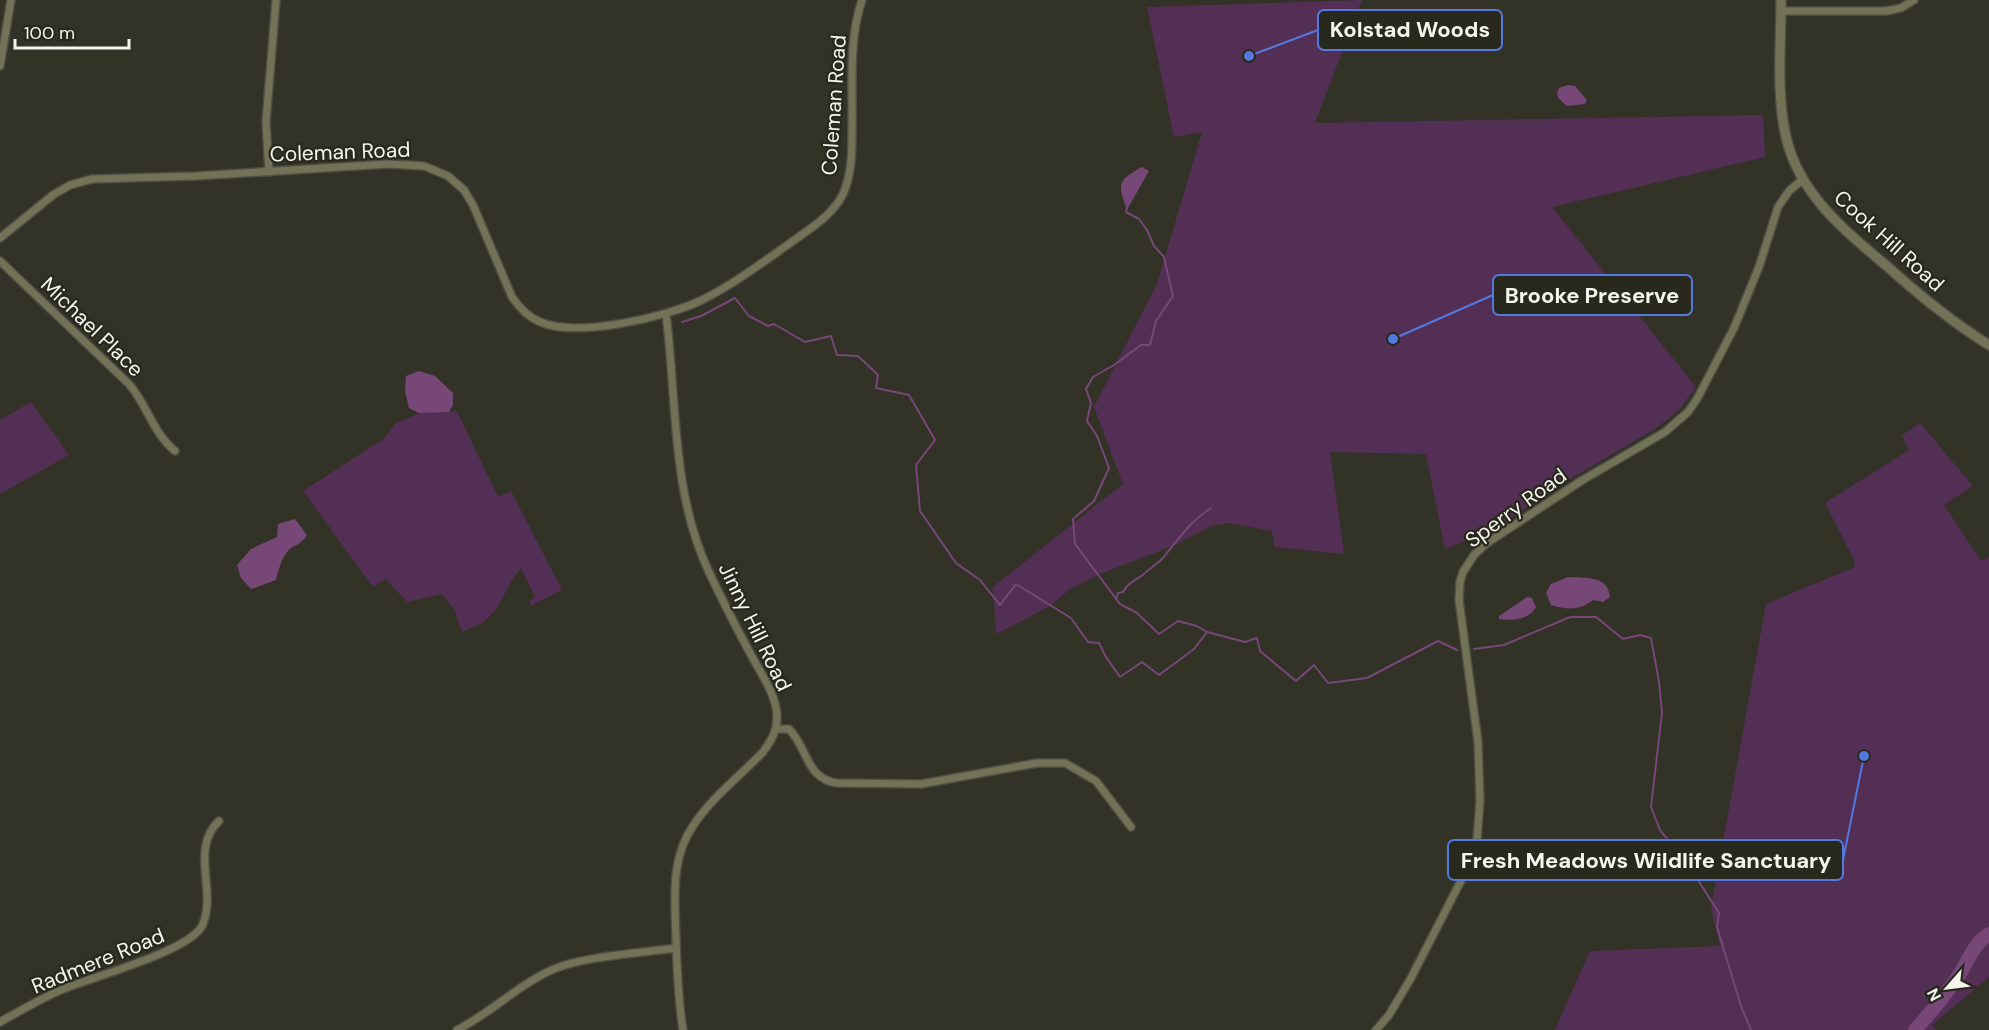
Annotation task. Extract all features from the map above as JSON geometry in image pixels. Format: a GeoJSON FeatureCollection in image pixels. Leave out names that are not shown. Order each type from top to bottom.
{"type":"FeatureCollection","features":[{"type":"Feature","properties":{"kind":"street"},"geometry":{"type":"LineString","coordinates":[[0,66],[11,0]]}},
{"type":"Feature","properties":{"kind":"street"},"geometry":{"type":"LineString","coordinates":[[269,172],[267,92],[276,0]]}},
{"type":"Feature","properties":{"kind":"street","name":"Coleman Road"},"geometry":{"type":"LineString","coordinates":[[0,238],[46,199],[81,181],[105,177],[269,172],[387,164],[424,166],[438,170],[455,181],[470,199],[512,297],[520,309],[531,318],[551,326],[580,328],[666,314],[704,299],[736,280],[814,225],[840,201],[848,179],[851,160],[854,46],[862,0]]}},
{"type":"Feature","properties":{"kind":"street","name":"Cook Hill Road"},"geometry":{"type":"LineString","coordinates":[[1781,0],[1780,90],[1783,121],[1790,150],[1803,179],[1826,211],[1861,244],[1943,315],[1989,345]]}},
{"type":"Feature","properties":{"kind":"street"},"geometry":{"type":"LineString","coordinates":[[1781,11],[1886,11],[1901,8],[1914,0]]}},
{"type":"Feature","properties":{"kind":"street","name":"Sperry Road"},"geometry":{"type":"LineString","coordinates":[[1376,1030],[1389,1015],[1411,978],[1466,871],[1477,840],[1480,822],[1479,769],[1475,720],[1460,611],[1460,582],[1463,572],[1474,555],[1487,543],[1581,481],[1665,432],[1688,412],[1734,328],[1759,267],[1778,207],[1788,191],[1803,179]]}},
{"type":"Feature","properties":{"kind":"street","name":"Michael Place"},"geometry":{"type":"LineString","coordinates":[[0,261],[129,384],[136,392],[157,432],[175,451]]}},
{"type":"Feature","properties":{"kind":"street","name":"Jinny Hill Road"},"geometry":{"type":"LineString","coordinates":[[666,314],[681,471],[693,531],[708,571],[773,699],[777,713],[776,729]]}},
{"type":"Feature","properties":{"kind":"street"},"geometry":{"type":"LineString","coordinates":[[683,1030],[678,999],[676,872],[685,840],[699,817],[763,752],[776,729],[789,729],[795,735],[814,772],[825,782],[921,784],[1037,763],[1065,763],[1096,781],[1131,827]]}},
{"type":"Feature","properties":{"kind":"street","name":"Radmere Road"},"geometry":{"type":"LineString","coordinates":[[0,1022],[61,990],[180,946],[201,928],[208,906],[204,854],[212,827],[219,821]]}},
{"type":"Feature","properties":{"kind":"street"},"geometry":{"type":"LineString","coordinates":[[457,1030],[471,1027],[523,986],[555,968],[583,961],[676,948]]}},
{"type":"Feature","properties":{"kind":"shaded area"},"geometry":{"type":"Polygon","coordinates":[[[1362,0],[1315,123],[1763,115],[1765,157],[1552,207],[1696,387],[1678,411],[1655,429],[1568,480],[1496,528],[1445,549],[1426,454],[1330,452],[1344,554],[1275,547],[1272,531],[1229,523],[1211,526],[1175,545],[1100,574],[1070,589],[1050,606],[996,634],[993,587],[1123,484],[1094,407],[1157,284],[1202,132],[1174,137],[1147,7],[1362,0]]]}},
{"type":"Feature","properties":{"kind":"shaded area"},"geometry":{"type":"Polygon","coordinates":[[[1568,85],[1575,86],[1587,100],[1585,104],[1567,106],[1559,99],[1557,94],[1559,88],[1568,85]]]}},
{"type":"Feature","properties":{"kind":"shaded area"},"geometry":{"type":"Polygon","coordinates":[[[1142,167],[1149,171],[1128,208],[1121,192],[1122,182],[1142,167]]]}},
{"type":"Feature","properties":{"kind":"shaded area"},"geometry":{"type":"Polygon","coordinates":[[[419,371],[435,376],[453,393],[453,405],[449,412],[419,413],[409,408],[405,391],[406,376],[419,371]]]}},
{"type":"Feature","properties":{"kind":"shaded area"},"geometry":{"type":"Polygon","coordinates":[[[31,402],[69,455],[0,494],[0,420],[31,402]]]}},
{"type":"Feature","properties":{"kind":"shaded area"},"geometry":{"type":"Polygon","coordinates":[[[457,411],[498,497],[511,491],[562,590],[530,606],[530,600],[535,597],[521,568],[487,619],[462,632],[454,609],[442,594],[407,602],[386,579],[373,587],[303,491],[385,438],[395,424],[419,413],[457,411]]]}},
{"type":"Feature","properties":{"kind":"shaded area"},"geometry":{"type":"Polygon","coordinates":[[[1920,423],[1973,486],[1944,505],[1981,561],[1989,557],[1989,977],[1932,1025],[1936,1030],[1555,1030],[1590,951],[1720,946],[1711,908],[1766,604],[1855,567],[1853,558],[1825,503],[1909,450],[1902,435],[1920,423]]]}},
{"type":"Feature","properties":{"kind":"shaded area"},"geometry":{"type":"Polygon","coordinates":[[[295,519],[307,535],[302,542],[285,554],[276,580],[251,589],[241,578],[237,565],[251,549],[277,537],[278,524],[295,519]]]}},
{"type":"Feature","properties":{"kind":"shaded area"},"geometry":{"type":"Polygon","coordinates":[[[1568,577],[1600,581],[1605,585],[1610,597],[1603,602],[1593,600],[1583,606],[1573,608],[1551,605],[1546,593],[1551,584],[1568,577]]]}},
{"type":"Feature","properties":{"kind":"shaded area"},"geometry":{"type":"Polygon","coordinates":[[[1527,597],[1532,598],[1536,607],[1529,615],[1515,620],[1499,619],[1499,616],[1527,597]]]}},
{"type":"Feature","properties":{"kind":"waterway"},"geometry":{"type":"LineString","coordinates":[[1127,208],[1126,212],[1139,219],[1154,246],[1164,257],[1173,296],[1156,321],[1150,345],[1141,345],[1093,377],[1086,389],[1091,403],[1087,421],[1097,436],[1109,468],[1094,501],[1073,519],[1075,544],[1120,604],[1137,613],[1159,634],[1178,621],[1197,626],[1207,632]]}},
{"type":"Feature","properties":{"kind":"waterway"},"geometry":{"type":"LineString","coordinates":[[682,322],[701,316],[735,298],[749,316],[768,326],[774,324],[805,342],[831,336],[837,355],[858,356],[878,375],[876,388],[909,395],[935,440],[916,465],[920,511],[956,563],[980,580],[1000,605],[1016,584],[1071,618],[1088,642],[1099,643],[1120,677],[1142,662],[1159,675],[1194,649],[1207,632],[1245,642],[1257,638],[1260,651],[1296,681],[1314,665],[1328,683],[1367,678],[1438,641],[1457,650]]}},
{"type":"Feature","properties":{"kind":"waterway"},"geometry":{"type":"LineString","coordinates":[[1116,599],[1118,593],[1123,592],[1129,584],[1160,561],[1190,526],[1211,508]]}},
{"type":"Feature","properties":{"kind":"waterway"},"geometry":{"type":"LineString","coordinates":[[1474,649],[1504,645],[1570,617],[1596,617],[1623,639],[1640,635],[1651,638],[1662,713],[1651,807],[1660,830],[1689,866],[1719,913],[1717,927],[1741,1006],[1751,1030]]}},
{"type":"Feature","properties":{"kind":"waterway"},"geometry":{"type":"LineString","coordinates":[[1915,1030],[1949,990],[1975,947],[1989,934]]}},
{"type":"Feature","properties":{"kind":"place","name":"Kolstad Woods"},"geometry":{"type":"Point","coordinates":[1249,56]}},
{"type":"Feature","properties":{"kind":"place","name":"Brooke Preserve"},"geometry":{"type":"Point","coordinates":[1393,339]}},
{"type":"Feature","properties":{"kind":"place","name":"Fresh Meadows Wildlife Sanctuary"},"geometry":{"type":"Point","coordinates":[1864,756]}}]}
